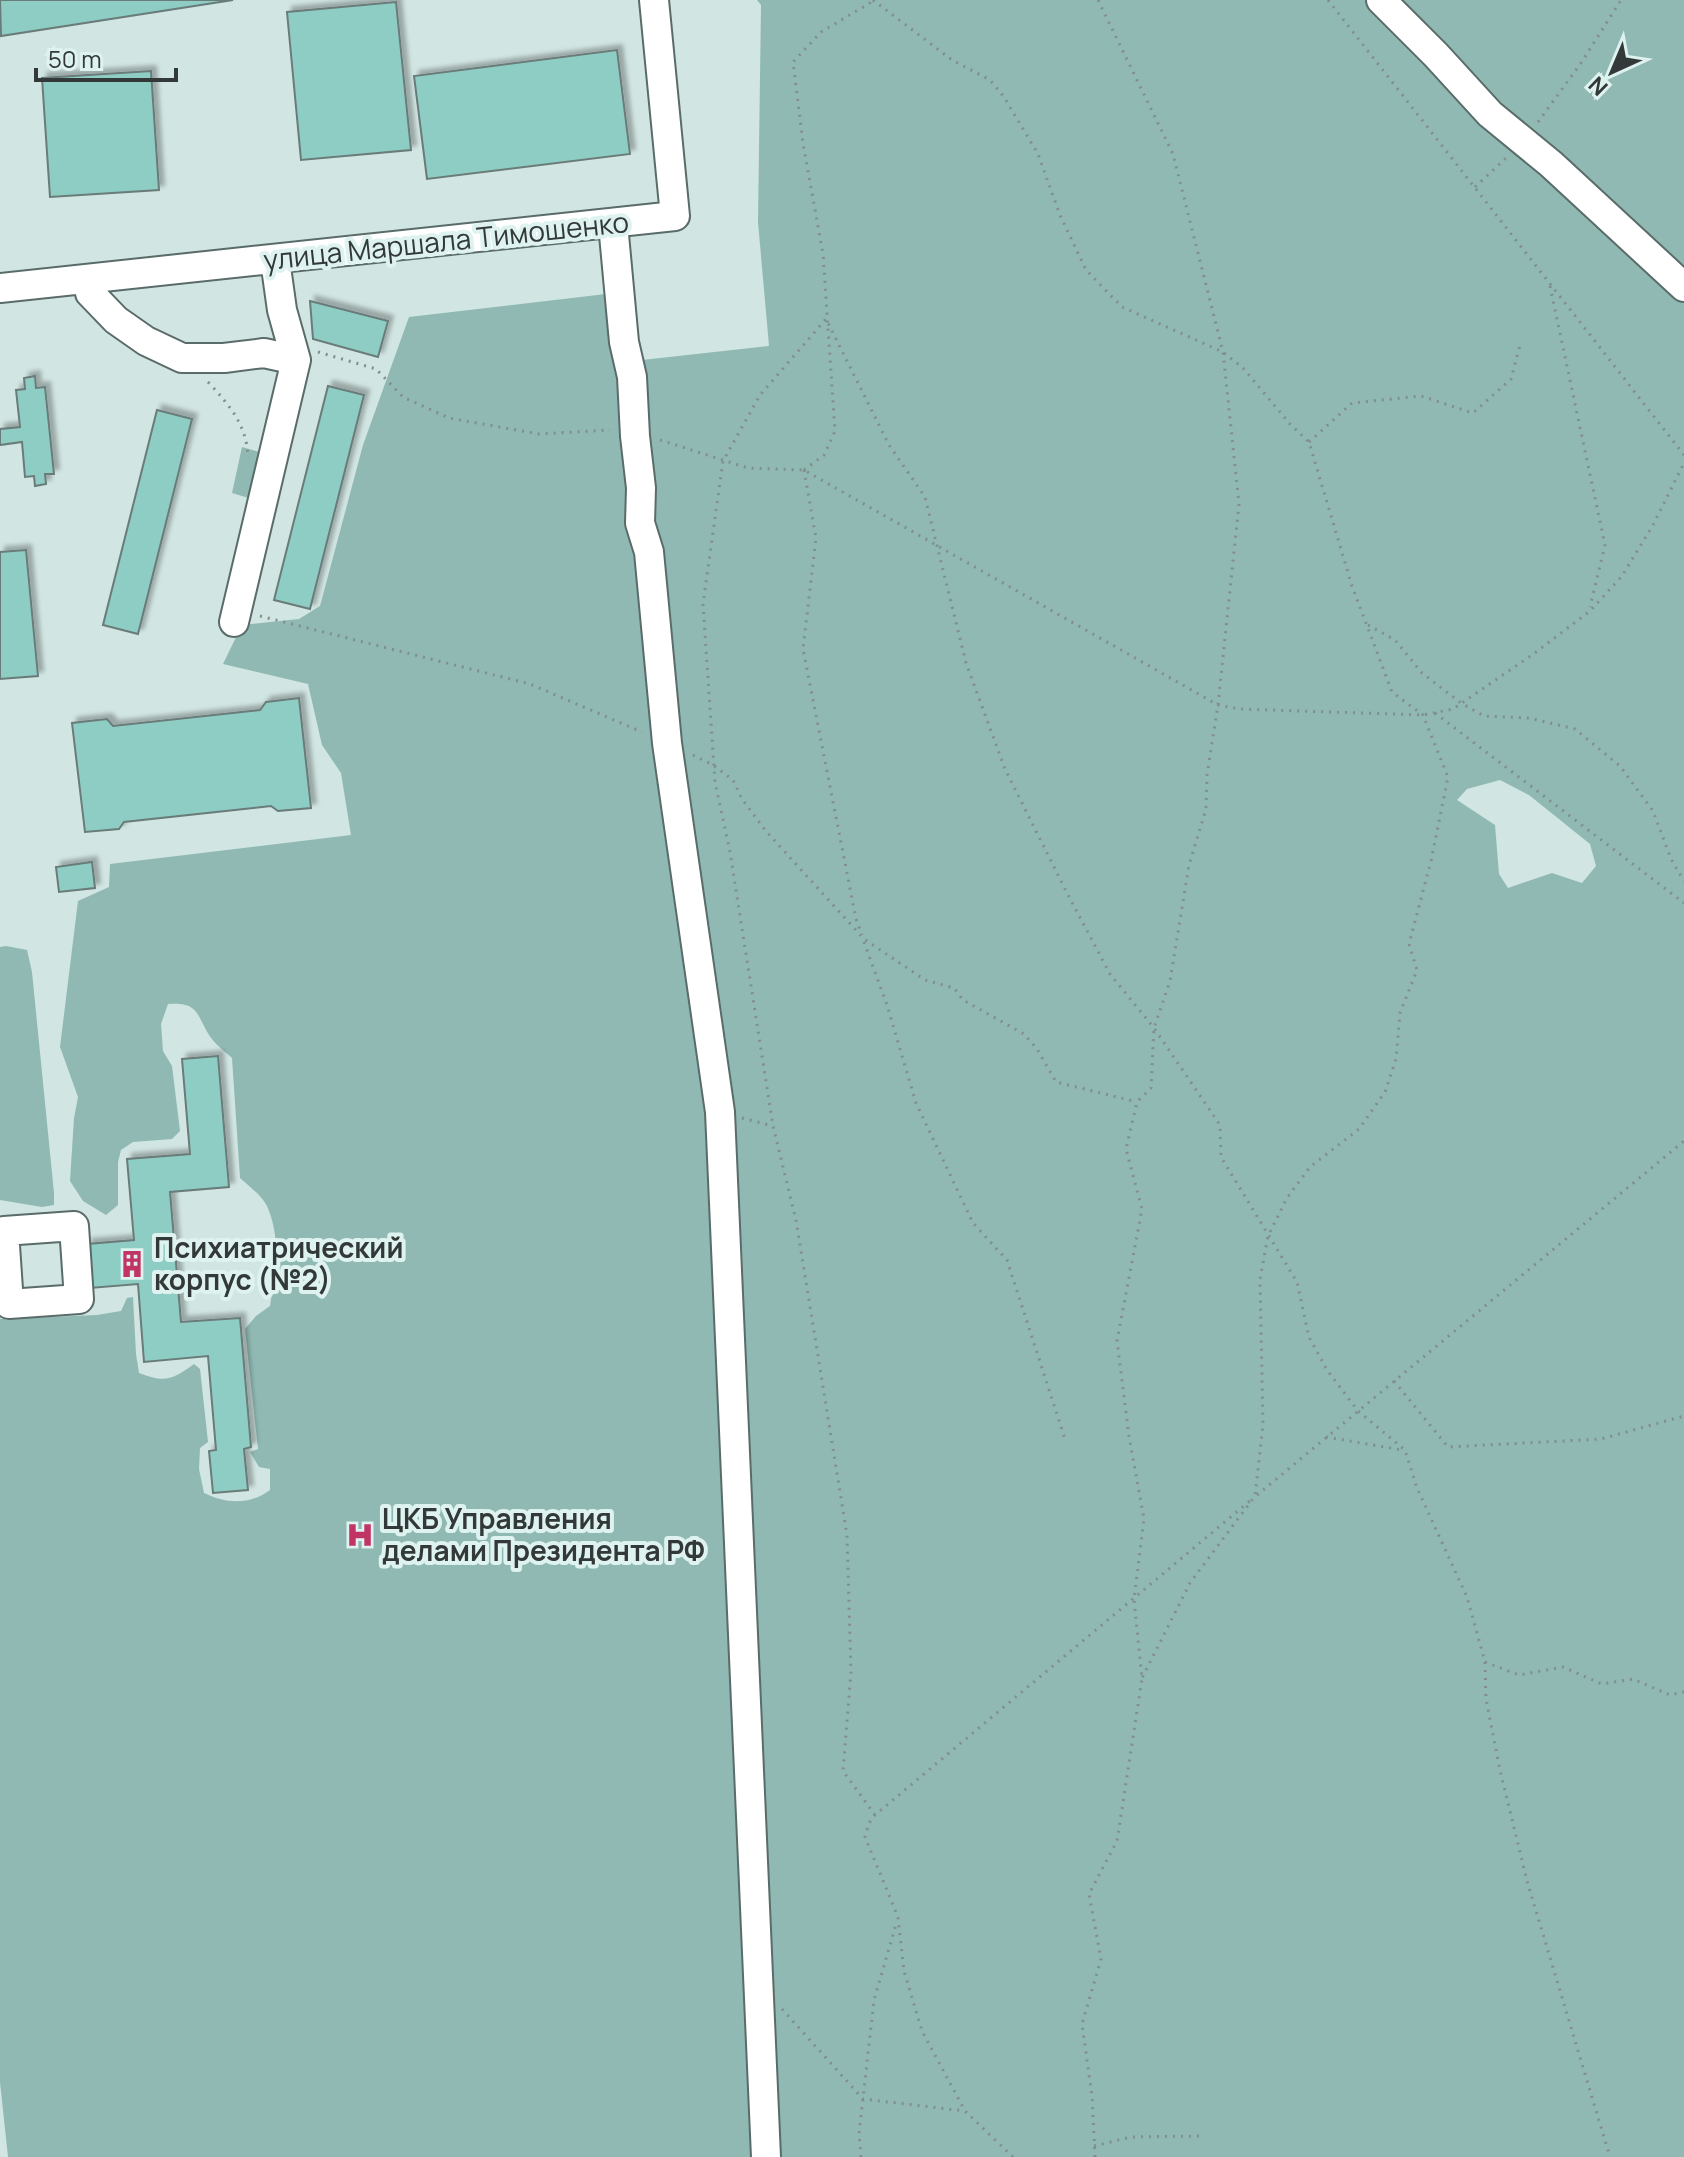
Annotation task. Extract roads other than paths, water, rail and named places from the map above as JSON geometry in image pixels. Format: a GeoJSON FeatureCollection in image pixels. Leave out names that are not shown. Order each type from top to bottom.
{"type":"FeatureCollection","features":[{"type":"Feature","properties":{"kind":"street","name":"улица Маршала Тимошенко"},"geometry":{"type":"LineString","coordinates":[[0,288],[675,216],[654,0]]}},
{"type":"Feature","properties":{"kind":"street"},"geometry":{"type":"LineString","coordinates":[[1381,0],[1490,114],[1684,287]]}},
{"type":"Feature","properties":{"kind":"street"},"geometry":{"type":"LineString","coordinates":[[613,224],[624,342],[632,377],[641,488],[640,523],[649,552],[667,743],[720,1112],[766,2157]]}},
{"type":"Feature","properties":{"kind":"street"},"geometry":{"type":"LineString","coordinates":[[235,616],[296,360],[282,310],[275,260]]}},
{"type":"Feature","properties":{"kind":"street"},"geometry":{"type":"LineString","coordinates":[[89,279],[90,293],[116,320],[146,341],[182,358],[224,358],[264,353],[296,360]]}},
{"type":"Feature","properties":{"kind":"place","name":"Психиатрический корпус (№2)"},"geometry":{"type":"Point","coordinates":[132,1264]}},
{"type":"Feature","properties":{"kind":"place","name":"ЦКБ Управления делами Президента РФ"},"geometry":{"type":"Point","coordinates":[360,1535]}}]}
